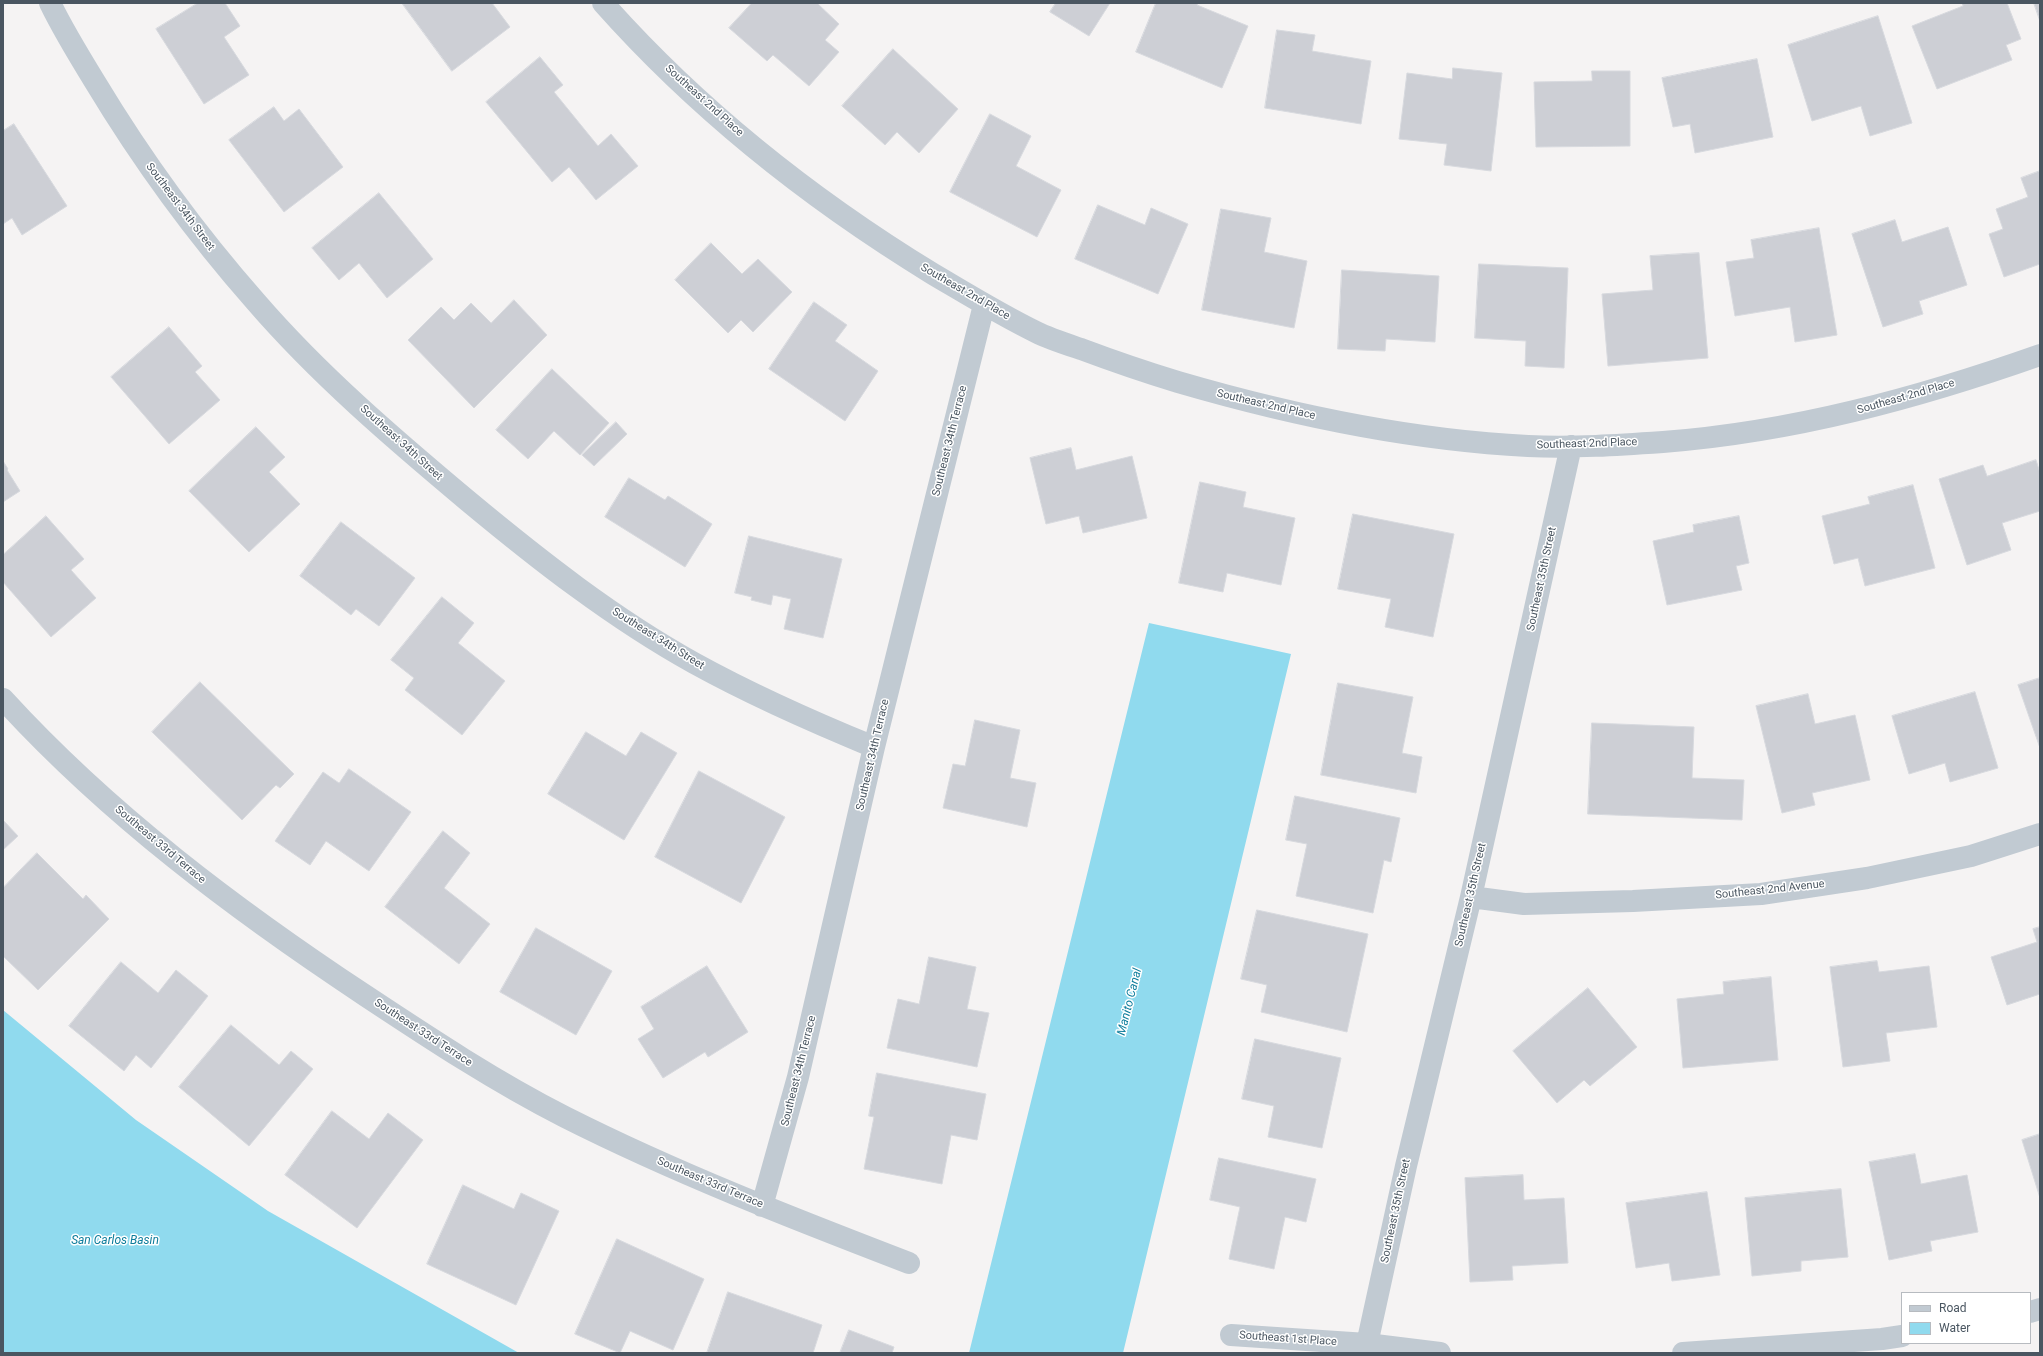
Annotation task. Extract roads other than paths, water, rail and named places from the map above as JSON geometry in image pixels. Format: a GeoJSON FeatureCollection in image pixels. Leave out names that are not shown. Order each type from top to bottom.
{"type":"FeatureCollection","features":[{"type":"Feature","properties":{"kind":"street","name":"Southeast 34th Street"},"geometry":{"type":"LineString","coordinates":[[50,3],[125,132],[202,238],[268,315],[315,363],[398,443],[518,542],[635,627],[692,662],[752,693],[812,722],[874,747]]}},
{"type":"Feature","properties":{"kind":"street","name":"Southeast 2nd Place"},"geometry":{"type":"LineString","coordinates":[[603,3],[697,98],[787,174],[883,243],[984,304],[1040,334],[1135,369],[1232,397],[1329,420],[1429,436],[1529,446],[1571,446],[1663,442],[1755,431],[1845,414],[1934,391],[2040,354]]}},
{"type":"Feature","properties":{"kind":"street","name":"Southeast 34th Terrace"},"geometry":{"type":"LineString","coordinates":[[762,1206],[798,1077],[874,747],[984,304]]}},
{"type":"Feature","properties":{"kind":"street","name":"Southeast 35th Street"},"geometry":{"type":"LineString","coordinates":[[1367,1344],[1406,1166],[1471,897],[1571,446]]}},
{"type":"Feature","properties":{"kind":"street","name":"Southeast 33rd Terrace"},"geometry":{"type":"LineString","coordinates":[[3,699],[30,729],[121,813],[216,891],[316,962],[456,1055],[564,1116],[671,1168],[762,1206],[909,1263]]}},
{"type":"Feature","properties":{"kind":"street","name":"Southeast 2nd Avenue"},"geometry":{"type":"LineString","coordinates":[[1471,897],[1524,904],[1633,901],[1761,894],[1867,878],[1971,856],[2040,834]]}},
{"type":"Feature","properties":{"kind":"street","name":"Southeast 1st Place"},"geometry":{"type":"LineString","coordinates":[[1230,1335],[1367,1344],[1440,1353]]}},
{"type":"Feature","properties":{"kind":"street"},"geometry":{"type":"LineString","coordinates":[[1683,1353],[1901,1336]]}},
{"type":"Feature","properties":{"kind":"water","name":"Manito Canal"},"geometry":{"type":"Polygon","coordinates":[[[1149,623],[1291,654],[1123,1353],[969,1353],[1149,623]]]}},
{"type":"Feature","properties":{"kind":"water","name":"San Carlos Basin"},"geometry":{"type":"Polygon","coordinates":[[[3,1010],[136,1120],[268,1211],[519,1353],[3,1353],[3,1010]]]}}]}
